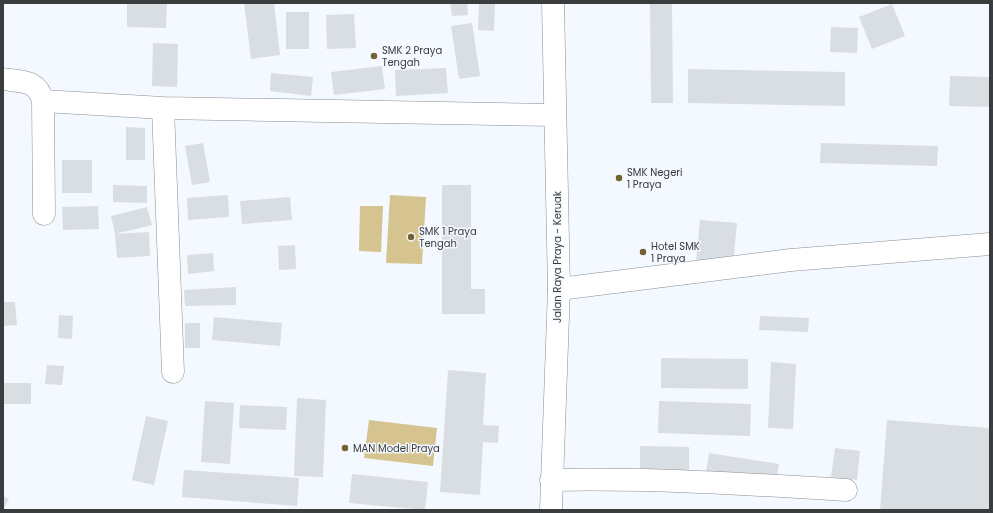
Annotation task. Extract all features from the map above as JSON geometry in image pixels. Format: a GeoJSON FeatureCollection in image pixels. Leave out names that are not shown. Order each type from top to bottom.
{"type":"FeatureCollection","features":[{"type":"Feature","properties":{"kind":"street","name":"Jalan Raya Praya - Keruak"},"geometry":{"type":"LineString","coordinates":[[550,510],[559,289],[554,3]]}},
{"type":"Feature","properties":{"kind":"street"},"geometry":{"type":"LineString","coordinates":[[3,79],[25,82],[33,85],[39,90],[43,101],[44,214]]}},
{"type":"Feature","properties":{"kind":"street"},"geometry":{"type":"LineString","coordinates":[[43,101],[163,108],[555,115]]}},
{"type":"Feature","properties":{"kind":"street"},"geometry":{"type":"LineString","coordinates":[[163,108],[172,372]]}},
{"type":"Feature","properties":{"kind":"street"},"geometry":{"type":"LineString","coordinates":[[559,289],[792,260],[990,244]]}},
{"type":"Feature","properties":{"kind":"street"},"geometry":{"type":"LineString","coordinates":[[551,480],[602,479],[682,481],[846,490]]}},
{"type":"Feature","properties":{"kind":"shaded area"},"geometry":{"type":"Polygon","coordinates":[[[390,195],[426,197],[422,264],[386,263],[390,195]]]}},
{"type":"Feature","properties":{"kind":"shaded area"},"geometry":{"type":"Polygon","coordinates":[[[360,206],[383,206],[381,252],[359,251],[360,206]]]}},
{"type":"Feature","properties":{"kind":"shaded area"},"geometry":{"type":"Polygon","coordinates":[[[369,420],[437,428],[433,466],[364,458],[369,420]]]}},
{"type":"Feature","properties":{"kind":"building"},"geometry":{"type":"Polygon","coordinates":[[[127,3],[167,3],[166,28],[127,27],[127,3]]]}},
{"type":"Feature","properties":{"kind":"building"},"geometry":{"type":"Polygon","coordinates":[[[244,3],[274,3],[280,55],[251,59],[244,3]]]}},
{"type":"Feature","properties":{"kind":"building"},"geometry":{"type":"Polygon","coordinates":[[[450,3],[467,3],[468,15],[452,16],[450,3]]]}},
{"type":"Feature","properties":{"kind":"building"},"geometry":{"type":"Polygon","coordinates":[[[479,3],[495,3],[494,31],[478,30],[479,3]]]}},
{"type":"Feature","properties":{"kind":"building"},"geometry":{"type":"Polygon","coordinates":[[[650,3],[672,3],[673,103],[651,103],[650,3]]]}},
{"type":"Feature","properties":{"kind":"building"},"geometry":{"type":"Polygon","coordinates":[[[892,4],[905,36],[872,49],[859,17],[892,4]]]}},
{"type":"Feature","properties":{"kind":"building"},"geometry":{"type":"Polygon","coordinates":[[[286,12],[309,12],[309,49],[286,49],[286,12]]]}},
{"type":"Feature","properties":{"kind":"building"},"geometry":{"type":"Polygon","coordinates":[[[354,14],[356,48],[327,49],[326,15],[354,14]]]}},
{"type":"Feature","properties":{"kind":"building"},"geometry":{"type":"Polygon","coordinates":[[[472,23],[480,76],[459,79],[451,26],[472,23]]]}},
{"type":"Feature","properties":{"kind":"building"},"geometry":{"type":"Polygon","coordinates":[[[831,27],[858,28],[857,53],[830,52],[831,27]]]}},
{"type":"Feature","properties":{"kind":"building"},"geometry":{"type":"Polygon","coordinates":[[[153,43],[178,44],[177,87],[152,86],[153,43]]]}},
{"type":"Feature","properties":{"kind":"building"},"geometry":{"type":"Polygon","coordinates":[[[382,66],[385,89],[334,95],[331,72],[382,66]]]}},
{"type":"Feature","properties":{"kind":"building"},"geometry":{"type":"Polygon","coordinates":[[[446,68],[448,93],[396,96],[395,70],[446,68]]]}},
{"type":"Feature","properties":{"kind":"building"},"geometry":{"type":"Polygon","coordinates":[[[688,69],[845,72],[845,106],[688,103],[688,69]]]}},
{"type":"Feature","properties":{"kind":"building"},"geometry":{"type":"Polygon","coordinates":[[[271,73],[313,77],[311,96],[270,91],[271,73]]]}},
{"type":"Feature","properties":{"kind":"building"},"geometry":{"type":"Polygon","coordinates":[[[950,76],[990,77],[990,107],[949,106],[950,76]]]}},
{"type":"Feature","properties":{"kind":"building"},"geometry":{"type":"Polygon","coordinates":[[[126,127],[145,128],[145,160],[126,160],[126,127]]]}},
{"type":"Feature","properties":{"kind":"building"},"geometry":{"type":"Polygon","coordinates":[[[203,143],[210,182],[192,185],[185,146],[203,143]]]}},
{"type":"Feature","properties":{"kind":"building"},"geometry":{"type":"Polygon","coordinates":[[[821,143],[938,146],[937,166],[820,163],[821,143]]]}},
{"type":"Feature","properties":{"kind":"building"},"geometry":{"type":"Polygon","coordinates":[[[62,160],[92,160],[92,193],[62,193],[62,160]]]}},
{"type":"Feature","properties":{"kind":"building"},"geometry":{"type":"Polygon","coordinates":[[[113,185],[147,186],[147,203],[113,202],[113,185]]]}},
{"type":"Feature","properties":{"kind":"building"},"geometry":{"type":"Polygon","coordinates":[[[442,185],[471,185],[471,289],[485,289],[485,314],[442,314],[442,185]]]}},
{"type":"Feature","properties":{"kind":"building"},"geometry":{"type":"Polygon","coordinates":[[[228,195],[229,217],[188,220],[187,198],[228,195]]]}},
{"type":"Feature","properties":{"kind":"building"},"geometry":{"type":"Polygon","coordinates":[[[290,197],[292,220],[242,224],[240,201],[290,197]]]}},
{"type":"Feature","properties":{"kind":"building"},"geometry":{"type":"Polygon","coordinates":[[[98,206],[99,229],[63,230],[62,207],[98,206]]]}},
{"type":"Feature","properties":{"kind":"building"},"geometry":{"type":"Polygon","coordinates":[[[147,207],[152,225],[115,234],[111,216],[147,207]]]}},
{"type":"Feature","properties":{"kind":"building"},"geometry":{"type":"Polygon","coordinates":[[[700,220],[737,223],[733,265],[696,262],[700,220]]]}},
{"type":"Feature","properties":{"kind":"building"},"geometry":{"type":"Polygon","coordinates":[[[149,232],[150,256],[117,258],[115,234],[149,232]]]}},
{"type":"Feature","properties":{"kind":"building"},"geometry":{"type":"Polygon","coordinates":[[[295,245],[296,269],[279,270],[278,246],[295,245]]]}},
{"type":"Feature","properties":{"kind":"building"},"geometry":{"type":"Polygon","coordinates":[[[213,253],[214,271],[188,274],[187,255],[213,253]]]}},
{"type":"Feature","properties":{"kind":"building"},"geometry":{"type":"Polygon","coordinates":[[[236,287],[236,305],[185,306],[184,290],[236,287]]]}},
{"type":"Feature","properties":{"kind":"building"},"geometry":{"type":"Polygon","coordinates":[[[3,302],[15,302],[17,325],[3,326],[3,302]]]}},
{"type":"Feature","properties":{"kind":"building"},"geometry":{"type":"Polygon","coordinates":[[[59,315],[73,316],[72,339],[58,338],[59,315]]]}},
{"type":"Feature","properties":{"kind":"building"},"geometry":{"type":"Polygon","coordinates":[[[760,316],[809,318],[808,332],[759,330],[760,316]]]}},
{"type":"Feature","properties":{"kind":"building"},"geometry":{"type":"Polygon","coordinates":[[[214,317],[282,323],[280,346],[212,340],[214,317]]]}},
{"type":"Feature","properties":{"kind":"building"},"geometry":{"type":"Polygon","coordinates":[[[185,323],[200,323],[200,348],[185,348],[185,323]]]}},
{"type":"Feature","properties":{"kind":"building"},"geometry":{"type":"Polygon","coordinates":[[[661,358],[748,359],[748,389],[661,388],[661,358]]]}},
{"type":"Feature","properties":{"kind":"building"},"geometry":{"type":"Polygon","coordinates":[[[771,362],[796,364],[793,429],[768,428],[771,362]]]}},
{"type":"Feature","properties":{"kind":"building"},"geometry":{"type":"Polygon","coordinates":[[[47,365],[64,366],[62,385],[45,384],[47,365]]]}},
{"type":"Feature","properties":{"kind":"building"},"geometry":{"type":"Polygon","coordinates":[[[448,370],[486,373],[483,425],[499,426],[498,443],[483,442],[480,495],[440,492],[448,370]]]}},
{"type":"Feature","properties":{"kind":"building"},"geometry":{"type":"Polygon","coordinates":[[[3,383],[31,383],[31,404],[3,404],[3,383]]]}},
{"type":"Feature","properties":{"kind":"building"},"geometry":{"type":"Polygon","coordinates":[[[297,398],[326,400],[323,477],[294,476],[297,398]]]}},
{"type":"Feature","properties":{"kind":"building"},"geometry":{"type":"Polygon","coordinates":[[[205,401],[234,403],[230,464],[201,462],[205,401]]]}},
{"type":"Feature","properties":{"kind":"building"},"geometry":{"type":"Polygon","coordinates":[[[659,401],[751,404],[750,436],[658,433],[659,401]]]}},
{"type":"Feature","properties":{"kind":"building"},"geometry":{"type":"Polygon","coordinates":[[[240,405],[287,407],[286,430],[239,428],[240,405]]]}},
{"type":"Feature","properties":{"kind":"building"},"geometry":{"type":"Polygon","coordinates":[[[146,416],[168,421],[154,485],[132,480],[146,416]]]}},
{"type":"Feature","properties":{"kind":"building"},"geometry":{"type":"Polygon","coordinates":[[[887,420],[990,428],[990,510],[880,510],[887,420]]]}},
{"type":"Feature","properties":{"kind":"building"},"geometry":{"type":"Polygon","coordinates":[[[640,446],[689,447],[689,474],[640,473],[640,446]]]}},
{"type":"Feature","properties":{"kind":"building"},"geometry":{"type":"Polygon","coordinates":[[[835,448],[860,451],[857,480],[831,477],[835,448]]]}},
{"type":"Feature","properties":{"kind":"building"},"geometry":{"type":"Polygon","coordinates":[[[709,453],[779,464],[776,483],[706,472],[709,453]]]}},
{"type":"Feature","properties":{"kind":"building"},"geometry":{"type":"Polygon","coordinates":[[[184,470],[299,478],[297,506],[182,497],[184,470]]]}},
{"type":"Feature","properties":{"kind":"building"},"geometry":{"type":"Polygon","coordinates":[[[352,474],[428,482],[425,510],[349,503],[352,474]]]}},
{"type":"Feature","properties":{"kind":"building"},"geometry":{"type":"Polygon","coordinates":[[[3,496],[9,499],[3,510],[3,496]]]}},
{"type":"Feature","properties":{"kind":"place","name":"SMK 2 Praya Tengah"},"geometry":{"type":"Point","coordinates":[374,56]}},
{"type":"Feature","properties":{"kind":"place","name":"SMK Negeri 1 Praya"},"geometry":{"type":"Point","coordinates":[619,178]}},
{"type":"Feature","properties":{"kind":"place","name":"SMK 1 Praya Tengah"},"geometry":{"type":"Point","coordinates":[411,237]}},
{"type":"Feature","properties":{"kind":"place","name":"Hotel SMK 1 Praya"},"geometry":{"type":"Point","coordinates":[643,252]}},
{"type":"Feature","properties":{"kind":"place","name":"MAN Model Praya"},"geometry":{"type":"Point","coordinates":[345,448]}}]}
